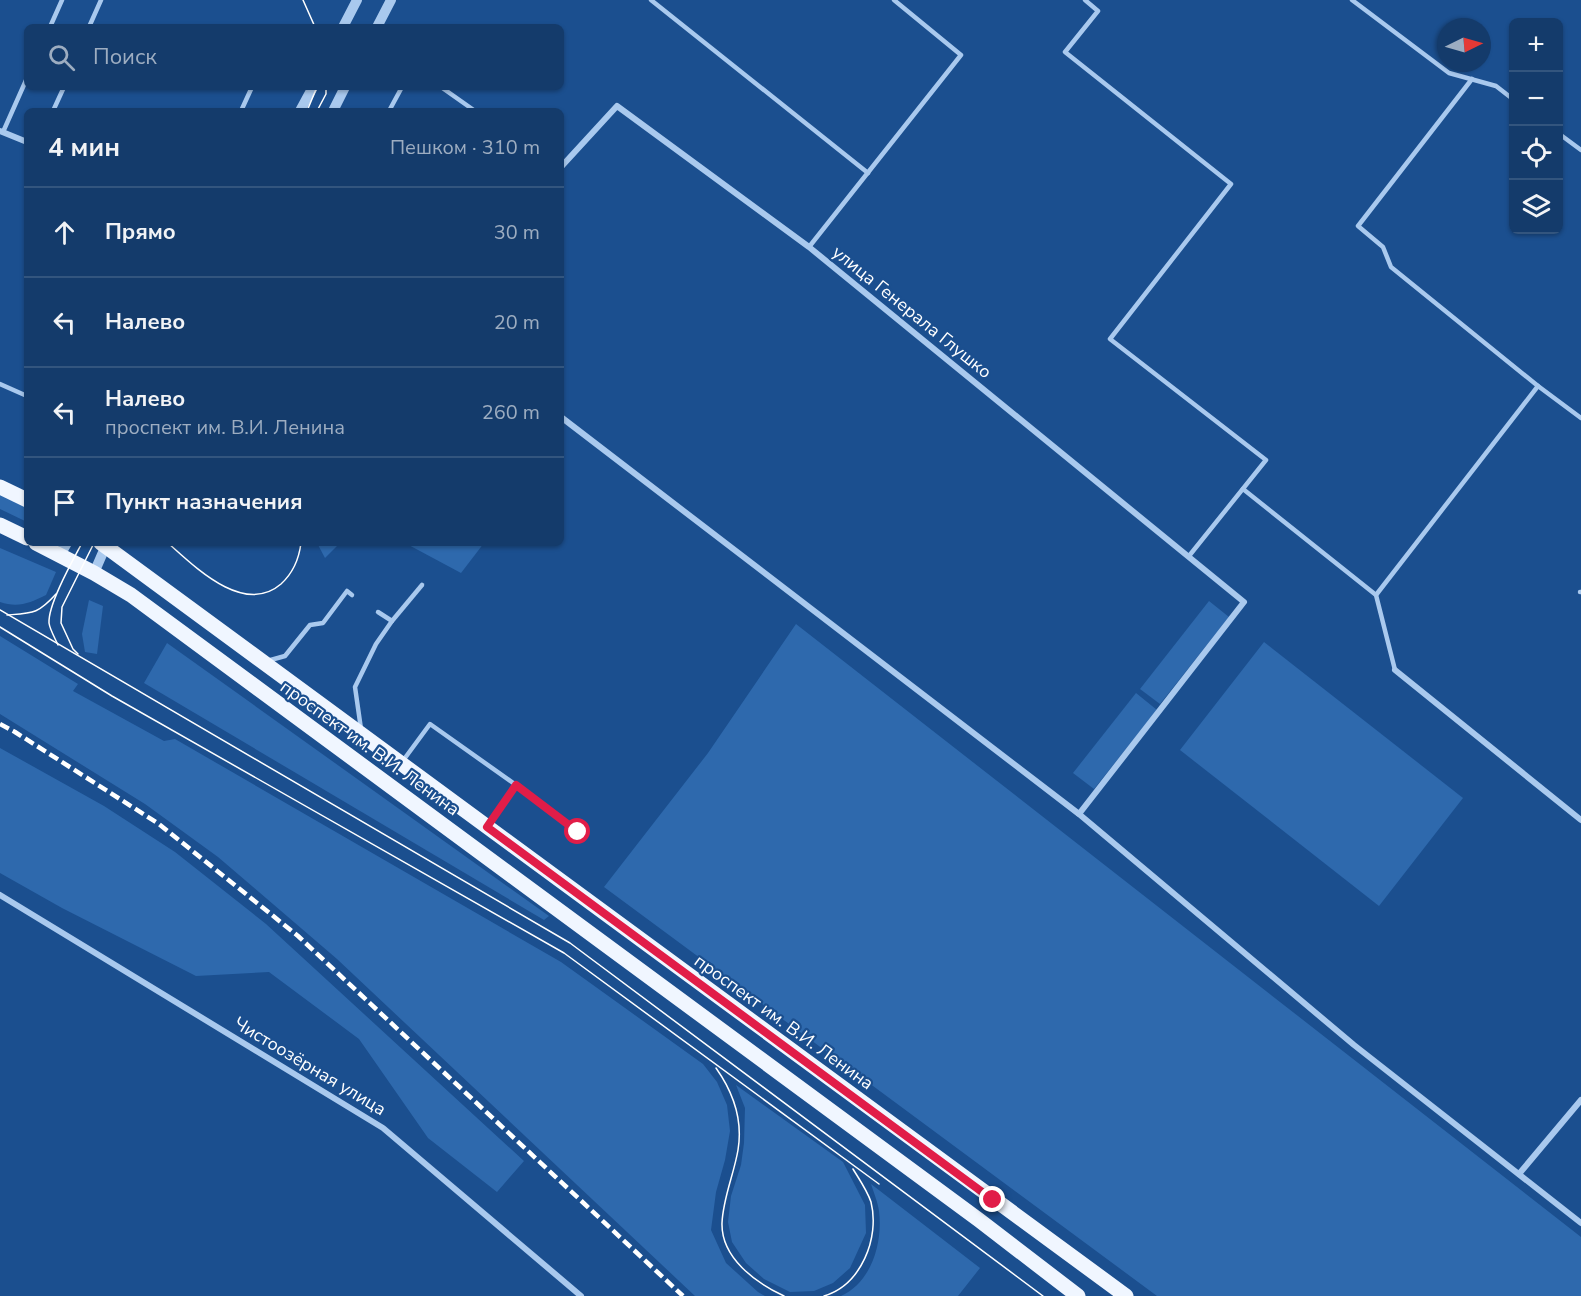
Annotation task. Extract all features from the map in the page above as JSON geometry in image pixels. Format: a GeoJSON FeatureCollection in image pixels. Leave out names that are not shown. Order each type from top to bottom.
{"type":"FeatureCollection","features":[{"type":"Feature","properties":{"kind":"main road"},"geometry":{"type":"LineString","coordinates":[[0,487],[24,499]]}},
{"type":"Feature","properties":{"kind":"main road"},"geometry":{"type":"LineString","coordinates":[[0,525],[24,537]]}},
{"type":"Feature","properties":{"kind":"main road","name":"проспект им. В.И. Ленина"},"geometry":{"type":"LineString","coordinates":[[107,546],[1126,1296]]}},
{"type":"Feature","properties":{"kind":"main road","name":"проспект им. В.И. Ленина"},"geometry":{"type":"LineString","coordinates":[[64,549],[94,573],[131,595],[979,1220],[1078,1296]]}},
{"type":"Feature","properties":{"kind":"street"},"geometry":{"type":"LineString","coordinates":[[345,24],[357,0]]}},
{"type":"Feature","properties":{"kind":"street"},"geometry":{"type":"LineString","coordinates":[[379,24],[391,0]]}},
{"type":"Feature","properties":{"kind":"street"},"geometry":{"type":"LineString","coordinates":[[302,108],[311,90]]}},
{"type":"Feature","properties":{"kind":"street"},"geometry":{"type":"LineString","coordinates":[[334,108],[344,90]]}},
{"type":"Feature","properties":{"kind":"street","name":"улица Генерала Глушко"},"geometry":{"type":"LineString","coordinates":[[564,164],[617,106],[808,248],[1244,602],[1079,814]]}},
{"type":"Feature","properties":{"kind":"street"},"geometry":{"type":"LineString","coordinates":[[2,131],[24,141]]}},
{"type":"Feature","properties":{"kind":"street"},"geometry":{"type":"LineString","coordinates":[[564,419],[1079,814],[1354,1045],[1581,1223]]}},
{"type":"Feature","properties":{"kind":"street"},"geometry":{"type":"LineString","coordinates":[[94,573],[103,546]]}},
{"type":"Feature","properties":{"kind":"street"},"geometry":{"type":"LineString","coordinates":[[1395,670],[1581,820]]}},
{"type":"Feature","properties":{"kind":"street","name":"Чистоозёрная улица"},"geometry":{"type":"LineString","coordinates":[[0,895],[383,1128],[570,1293],[581,1296]]}},
{"type":"Feature","properties":{"kind":"street"},"geometry":{"type":"LineString","coordinates":[[1519,1174],[1581,1100]]}},
{"type":"Feature","properties":{"kind":"lane"},"geometry":{"type":"LineString","coordinates":[[51,24],[62,0]]}},
{"type":"Feature","properties":{"kind":"lane"},"geometry":{"type":"LineString","coordinates":[[90,24],[101,0]]}},
{"type":"Feature","properties":{"kind":"lane"},"geometry":{"type":"LineString","coordinates":[[651,0],[868,173]]}},
{"type":"Feature","properties":{"kind":"lane"},"geometry":{"type":"LineString","coordinates":[[808,248],[961,55],[894,0]]}},
{"type":"Feature","properties":{"kind":"lane"},"geometry":{"type":"LineString","coordinates":[[1085,0],[1098,11],[1065,52],[1231,184],[1110,339],[1266,460],[1189,556]]}},
{"type":"Feature","properties":{"kind":"lane"},"geometry":{"type":"LineString","coordinates":[[1352,0],[1449,73],[1496,86],[1509,96]]}},
{"type":"Feature","properties":{"kind":"lane"},"geometry":{"type":"LineString","coordinates":[[1472,79],[1358,226],[1383,247],[1391,267],[1581,418]]}},
{"type":"Feature","properties":{"kind":"lane"},"geometry":{"type":"LineString","coordinates":[[2,131],[24,84]]}},
{"type":"Feature","properties":{"kind":"lane"},"geometry":{"type":"LineString","coordinates":[[54,108],[63,90]]}},
{"type":"Feature","properties":{"kind":"lane"},"geometry":{"type":"LineString","coordinates":[[243,108],[251,90]]}},
{"type":"Feature","properties":{"kind":"lane"},"geometry":{"type":"LineString","coordinates":[[391,108],[400,90]]}},
{"type":"Feature","properties":{"kind":"lane"},"geometry":{"type":"LineString","coordinates":[[445,90],[471,108]]}},
{"type":"Feature","properties":{"kind":"lane"},"geometry":{"type":"LineString","coordinates":[[1563,137],[1581,150]]}},
{"type":"Feature","properties":{"kind":"lane"},"geometry":{"type":"LineString","coordinates":[[0,384],[24,395]]}},
{"type":"Feature","properties":{"kind":"lane"},"geometry":{"type":"LineString","coordinates":[[1376,595],[1538,386]]}},
{"type":"Feature","properties":{"kind":"lane"},"geometry":{"type":"LineString","coordinates":[[1243,489],[1376,595],[1395,670]]}},
{"type":"Feature","properties":{"kind":"lane"},"geometry":{"type":"LineString","coordinates":[[362,735],[355,687],[376,644],[422,585]]}},
{"type":"Feature","properties":{"kind":"lane"},"geometry":{"type":"LineString","coordinates":[[263,663],[285,656],[310,625],[323,623],[347,591],[352,595]]}},
{"type":"Feature","properties":{"kind":"lane"},"geometry":{"type":"LineString","coordinates":[[378,612],[392,621]]}},
{"type":"Feature","properties":{"kind":"lane"},"geometry":{"type":"LineString","coordinates":[[401,764],[430,724],[578,832]]}},
{"type":"Feature","properties":{"kind":"lane"},"geometry":{"type":"LineString","coordinates":[[487,827],[516,785]]}},
{"type":"Feature","properties":{"kind":"shaded area"},"geometry":{"type":"Polygon","coordinates":[[[0,494],[24,506],[24,521],[0,509],[0,494]]]}},
{"type":"Feature","properties":{"kind":"shaded area"},"geometry":{"type":"Polygon","coordinates":[[[319,546],[337,546],[325,558],[319,546]]]}},
{"type":"Feature","properties":{"kind":"shaded area"},"geometry":{"type":"Polygon","coordinates":[[[411,546],[482,546],[461,573],[411,546]]]}},
{"type":"Feature","properties":{"kind":"shaded area"},"geometry":{"type":"Polygon","coordinates":[[[0,548],[56,572],[46,595],[24,604],[13,605],[0,602],[0,548]]]}},
{"type":"Feature","properties":{"kind":"shaded area"},"geometry":{"type":"Polygon","coordinates":[[[89,600],[103,606],[97,654],[85,652],[82,634],[89,600]]]}},
{"type":"Feature","properties":{"kind":"shaded area"},"geometry":{"type":"Polygon","coordinates":[[[1209,601],[1229,617],[1160,704],[1140,689],[1209,601]]]}},
{"type":"Feature","properties":{"kind":"shaded area"},"geometry":{"type":"Polygon","coordinates":[[[796,624],[1581,1237],[1581,1296],[1157,1296],[604,887],[708,753],[796,624]]]}},
{"type":"Feature","properties":{"kind":"shaded area"},"geometry":{"type":"Polygon","coordinates":[[[0,636],[78,684],[73,691],[164,741],[175,739],[561,962],[703,1064],[717,1082],[727,1105],[730,1131],[716,1192],[711,1230],[726,1263],[765,1296],[695,1296],[337,959],[218,857],[145,804],[0,714],[0,636]]]}},
{"type":"Feature","properties":{"kind":"shaded area"},"geometry":{"type":"Polygon","coordinates":[[[1264,642],[1463,798],[1379,906],[1180,750],[1264,642]]]}},
{"type":"Feature","properties":{"kind":"shaded area"},"geometry":{"type":"Polygon","coordinates":[[[167,643],[549,916],[544,920],[144,683],[167,643]]]}},
{"type":"Feature","properties":{"kind":"shaded area"},"geometry":{"type":"Polygon","coordinates":[[[1136,693],[1157,710],[1094,789],[1073,773],[1136,693]]]}},
{"type":"Feature","properties":{"kind":"shaded area"},"geometry":{"type":"Polygon","coordinates":[[[0,748],[104,806],[175,852],[266,924],[524,1161],[497,1192],[428,1138],[359,1039],[269,972],[196,976],[62,908],[0,873],[0,748]]]}},
{"type":"Feature","properties":{"kind":"shaded area"},"geometry":{"type":"Polygon","coordinates":[[[736,1085],[843,1162],[865,1205],[866,1233],[850,1268],[833,1283],[814,1291],[790,1292],[764,1279],[746,1263],[732,1242],[728,1222],[731,1196],[741,1165],[745,1108],[736,1085]]]}},
{"type":"Feature","properties":{"kind":"shaded area"},"geometry":{"type":"Polygon","coordinates":[[[871,1184],[980,1268],[958,1296],[841,1296],[861,1281],[868,1271],[877,1248],[879,1211],[871,1184]]]}},
{"type":"Feature","properties":{"kind":"tram line"},"geometry":{"type":"LineString","coordinates":[[303,0],[314,24]]}},
{"type":"Feature","properties":{"kind":"tram line"},"geometry":{"type":"LineString","coordinates":[[308,108],[316,90]]}},
{"type":"Feature","properties":{"kind":"tram line"},"geometry":{"type":"LineString","coordinates":[[319,108],[326,90]]}},
{"type":"Feature","properties":{"kind":"tram line"},"geometry":{"type":"LineString","coordinates":[[58,645],[49,623],[52,605],[80,546]]}},
{"type":"Feature","properties":{"kind":"tram line"},"geometry":{"type":"LineString","coordinates":[[78,654],[73,649],[61,623],[62,607],[92,546]]}},
{"type":"Feature","properties":{"kind":"tram line"},"geometry":{"type":"LineString","coordinates":[[171,546],[206,575],[221,584],[236,591],[252,594],[267,592],[281,584],[295,565],[300,546]]}},
{"type":"Feature","properties":{"kind":"tram line"},"geometry":{"type":"LineString","coordinates":[[7,615],[35,611],[56,594]]}},
{"type":"Feature","properties":{"kind":"tram line"},"geometry":{"type":"LineString","coordinates":[[0,610],[570,943],[1043,1296]]}},
{"type":"Feature","properties":{"kind":"tram line"},"geometry":{"type":"LineString","coordinates":[[0,627],[112,696],[564,953],[879,1184]]}},
{"type":"Feature","properties":{"kind":"tram line"},"geometry":{"type":"LineString","coordinates":[[716,1068],[732,1097],[739,1128],[738,1150],[723,1214],[723,1236],[727,1247],[742,1268],[762,1284],[784,1296]]}},
{"type":"Feature","properties":{"kind":"tram line"},"geometry":{"type":"LineString","coordinates":[[824,1296],[848,1282],[858,1271],[870,1245],[873,1230],[871,1202],[853,1169]]}},
{"type":"Feature","properties":{"kind":"railway"},"geometry":{"type":"LineString","coordinates":[[0,724],[159,824],[298,936],[683,1296]]}},
{"type":"Feature","properties":{"kind":"route"},"geometry":{"type":"LineString","coordinates":[[578,832],[516,785],[487,827],[993,1200]]}}]}
